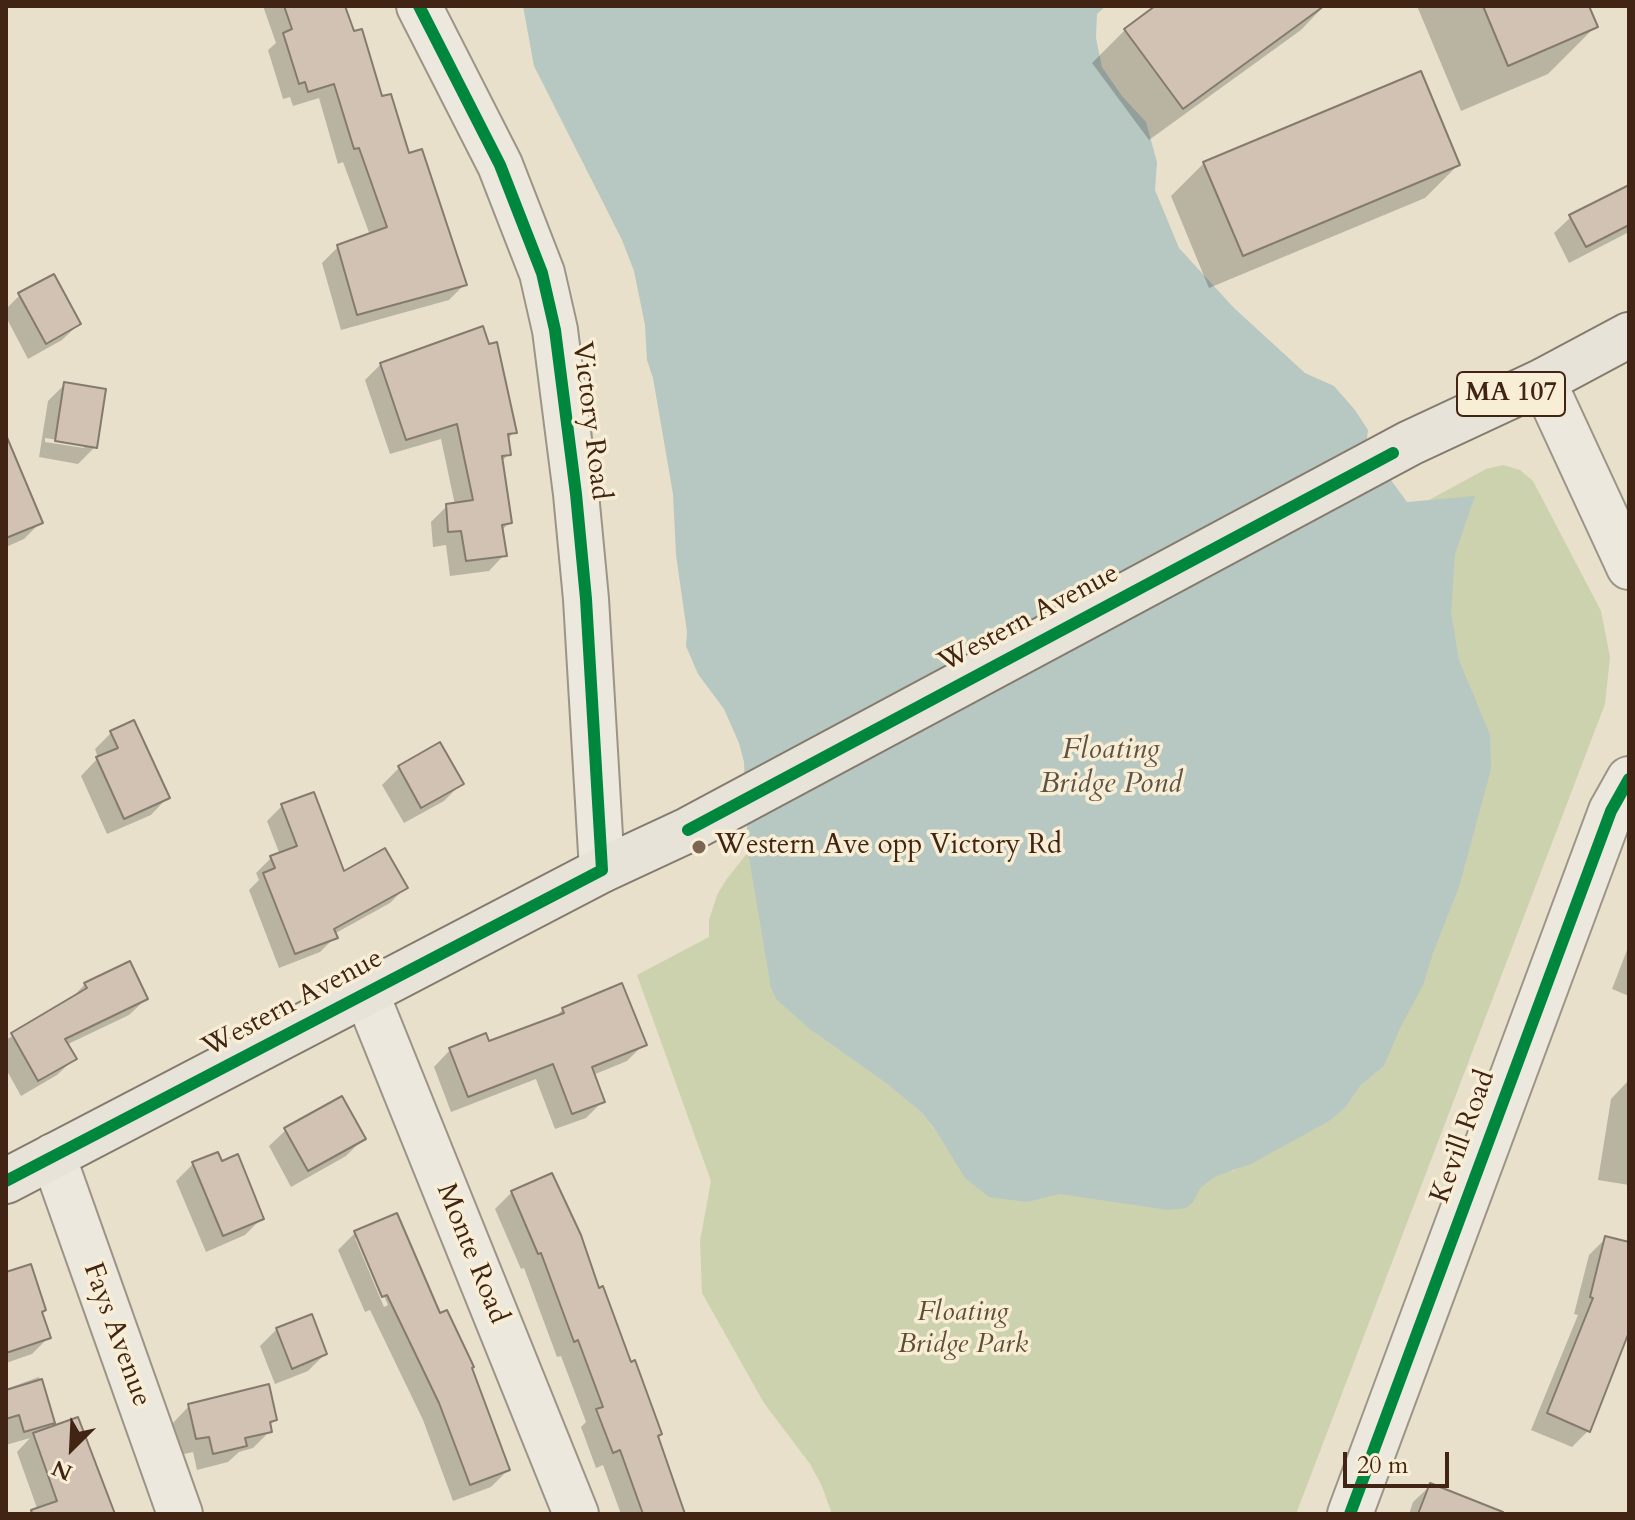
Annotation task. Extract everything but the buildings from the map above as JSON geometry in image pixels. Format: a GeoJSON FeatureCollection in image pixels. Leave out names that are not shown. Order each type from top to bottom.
{"type":"FeatureCollection","features":[{"type":"Feature","properties":{"kind":"main road","name":"Western Avenue"},"geometry":{"type":"LineString","coordinates":[[6,1181],[602,870],[688,830],[1393,453],[1543,381],[1629,335]]}},
{"type":"Feature","properties":{"kind":"street","name":"Victory Road"},"geometry":{"type":"LineString","coordinates":[[419,6],[500,165],[542,273],[555,330],[586,599],[602,870]]}},
{"type":"Feature","properties":{"kind":"street"},"geometry":{"type":"LineString","coordinates":[[1543,381],[1629,567]]}},
{"type":"Feature","properties":{"kind":"street","name":"Kevill Road"},"geometry":{"type":"LineString","coordinates":[[1350,1514],[1611,811],[1629,779]]}},
{"type":"Feature","properties":{"kind":"street","name":"Monte Road"},"geometry":{"type":"LineString","coordinates":[[366,993],[576,1514]]}},
{"type":"Feature","properties":{"kind":"street","name":"Fays Avenue"},"geometry":{"type":"LineString","coordinates":[[53,1156],[180,1514]]}},
{"type":"Feature","properties":{"kind":"green space","name":"Floating Bridge Park"},"geometry":{"type":"Polygon","coordinates":[[[1503,465],[1520,470],[1533,481],[1601,611],[1610,657],[1605,704],[1296,1514],[832,1514],[810,1464],[764,1403],[702,1293],[700,1241],[711,1181],[637,975],[709,937],[709,920],[717,895],[748,852],[765,941],[814,1032],[887,1084],[921,1112],[934,1129],[1233,1171],[1331,1120],[1345,1108],[1361,1085],[1384,1066],[1394,519],[1486,469],[1503,465]]]}},
{"type":"Feature","properties":{"kind":"water","name":"Floating Bridge Pond"},"geometry":{"type":"Polygon","coordinates":[[[523,6],[1106,6],[1097,14],[1096,38],[1102,67],[1122,96],[1146,122],[1157,162],[1155,190],[1179,248],[1234,308],[1305,373],[1334,386],[1368,430],[1366,446],[1407,502],[1475,496],[1455,554],[1451,612],[1459,660],[1490,735],[1491,769],[1459,887],[1423,985],[1384,1066],[1361,1085],[1345,1108],[1331,1120],[1251,1164],[1216,1176],[1201,1187],[1186,1208],[1169,1210],[1059,1194],[1027,1202],[989,1197],[965,1178],[921,1112],[811,1030],[777,1000],[771,988],[748,852],[744,762],[724,709],[698,674],[686,646],[673,494],[653,378],[647,360],[645,325],[634,271],[622,240],[534,66],[523,6]]]}},
{"type":"Feature","properties":{"kind":"cycle path"},"geometry":{"type":"LineString","coordinates":[[6,1181],[602,870],[586,599],[555,330],[542,273],[500,165],[419,6]]}},
{"type":"Feature","properties":{"kind":"cycle path"},"geometry":{"type":"LineString","coordinates":[[688,830],[1393,453]]}},
{"type":"Feature","properties":{"kind":"cycle path"},"geometry":{"type":"LineString","coordinates":[[1350,1514],[1611,811],[1629,779]]}},
{"type":"Feature","properties":{"kind":"place","name":"Western Ave opp Victory Rd"},"geometry":{"type":"Point","coordinates":[699,847]}}]}
